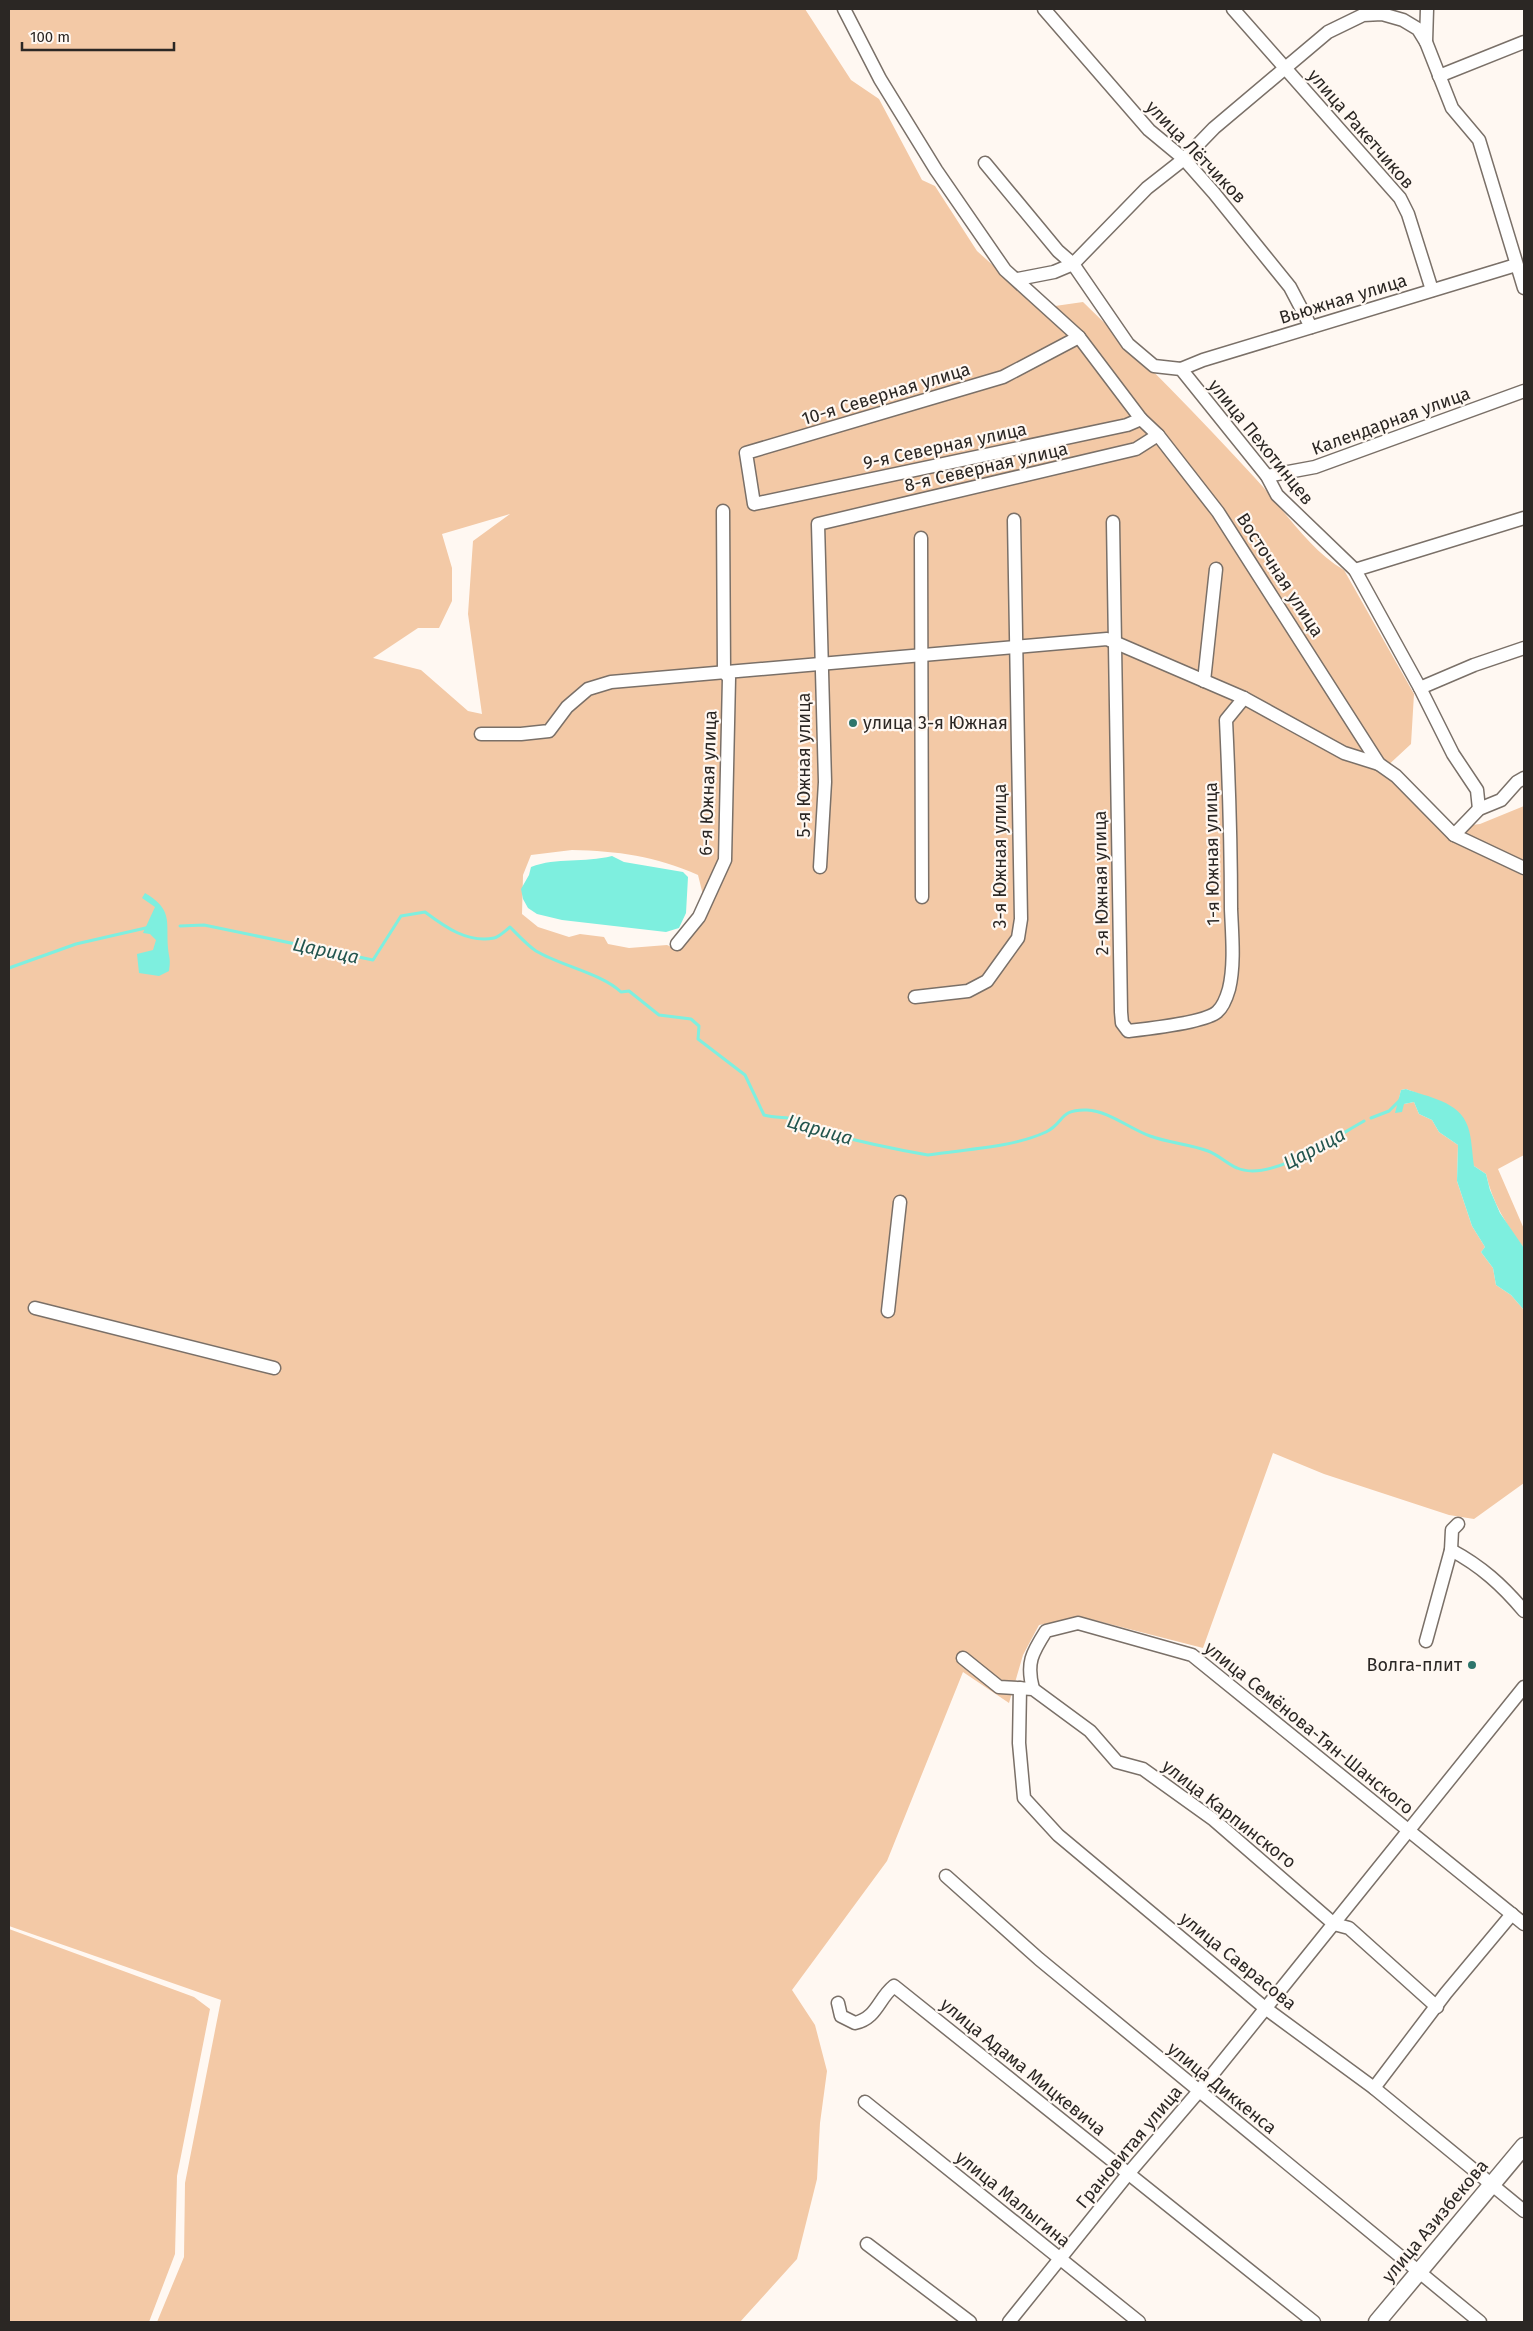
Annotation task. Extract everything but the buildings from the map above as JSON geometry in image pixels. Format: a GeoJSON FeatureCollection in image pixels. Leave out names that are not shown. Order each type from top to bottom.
{"type":"FeatureCollection","features":[{"type":"Feature","properties":{"kind":"main road","name":"улица Азизбекова"},"geometry":{"type":"LineString","coordinates":[[1378,2322],[1524,2146]]}},
{"type":"Feature","properties":{"kind":"street","name":"Восточная улица"},"geometry":{"type":"LineString","coordinates":[[844,9],[880,79],[936,170],[1005,270],[1018,279],[1079,337],[1141,419],[1158,435],[1218,512],[1379,764],[1396,776],[1454,835],[1524,868]]}},
{"type":"Feature","properties":{"kind":"street","name":"улица Лётчиков"},"geometry":{"type":"LineString","coordinates":[[1044,9],[1149,130],[1184,159],[1290,286],[1311,327]]}},
{"type":"Feature","properties":{"kind":"street","name":"улица Ракетчиков"},"geometry":{"type":"LineString","coordinates":[[1233,9],[1400,198],[1408,214],[1432,290]]}},
{"type":"Feature","properties":{"kind":"street"},"geometry":{"type":"LineString","coordinates":[[1426,9],[1426,42]]}},
{"type":"Feature","properties":{"kind":"street"},"geometry":{"type":"LineString","coordinates":[[1018,279],[1054,272],[1073,264],[1147,188],[1184,159],[1214,128],[1328,32],[1363,15],[1382,14],[1404,20],[1418,29],[1426,42],[1452,108],[1479,140],[1524,288]]}},
{"type":"Feature","properties":{"kind":"street"},"geometry":{"type":"LineString","coordinates":[[1439,76],[1524,42]]}},
{"type":"Feature","properties":{"kind":"street"},"geometry":{"type":"LineString","coordinates":[[985,163],[1058,251],[1073,264],[1128,344],[1154,366],[1181,369]]}},
{"type":"Feature","properties":{"kind":"street","name":"Вьюжная улица"},"geometry":{"type":"LineString","coordinates":[[1181,369],[1311,327],[1516,265]]}},
{"type":"Feature","properties":{"kind":"street","name":"10-я Северная улица"},"geometry":{"type":"LineString","coordinates":[[754,504],[746,454],[1002,377],[1079,337]]}},
{"type":"Feature","properties":{"kind":"street","name":"улица Пехотинцев"},"geometry":{"type":"LineString","coordinates":[[1181,369],[1267,476],[1277,495],[1355,570],[1454,754],[1477,790],[1479,808]]}},
{"type":"Feature","properties":{"kind":"street","name":"Календарная улица"},"geometry":{"type":"LineString","coordinates":[[1267,476],[1315,468],[1524,391]]}},
{"type":"Feature","properties":{"kind":"street","name":"9-я Северная улица"},"geometry":{"type":"LineString","coordinates":[[754,504],[1127,425],[1141,419]]}},
{"type":"Feature","properties":{"kind":"street","name":"8-я Северная улица"},"geometry":{"type":"LineString","coordinates":[[818,524],[1136,449],[1158,435]]}},
{"type":"Feature","properties":{"kind":"street","name":"6-я Южная улица"},"geometry":{"type":"LineString","coordinates":[[677,944],[699,917],[725,860],[729,678],[724,672],[723,511]]}},
{"type":"Feature","properties":{"kind":"street"},"geometry":{"type":"LineString","coordinates":[[1355,570],[1524,518]]}},
{"type":"Feature","properties":{"kind":"street","name":"3-я Южная улица"},"geometry":{"type":"LineString","coordinates":[[914,996],[968,991],[987,981],[1018,938],[1021,919],[1014,520]]}},
{"type":"Feature","properties":{"kind":"street"},"geometry":{"type":"LineString","coordinates":[[1113,522],[1113,642]]}},
{"type":"Feature","properties":{"kind":"street","name":"5-я Южная улица"},"geometry":{"type":"LineString","coordinates":[[818,524],[825,782],[820,867]]}},
{"type":"Feature","properties":{"kind":"street"},"geometry":{"type":"LineString","coordinates":[[921,538],[922,897]]}},
{"type":"Feature","properties":{"kind":"street"},"geometry":{"type":"LineString","coordinates":[[1204,681],[1216,569]]}},
{"type":"Feature","properties":{"kind":"street"},"geometry":{"type":"LineString","coordinates":[[481,734],[521,734],[549,731],[567,707],[588,689],[611,682],[1107,639],[1244,698],[1344,753],[1379,764]]}},
{"type":"Feature","properties":{"kind":"street","name":"2-я Южная улица"},"geometry":{"type":"LineString","coordinates":[[1113,642],[1122,1023],[1128,1031],[1159,1027],[1206,1017],[1217,1012]]}},
{"type":"Feature","properties":{"kind":"street"},"geometry":{"type":"LineString","coordinates":[[1420,688],[1474,665],[1524,648]]}},
{"type":"Feature","properties":{"kind":"street","name":"1-я Южная улица"},"geometry":{"type":"LineString","coordinates":[[1217,1012],[1230,987],[1232,952],[1231,840],[1226,720],[1244,698]]}},
{"type":"Feature","properties":{"kind":"street"},"geometry":{"type":"LineString","coordinates":[[1454,835],[1479,808],[1501,800],[1517,782],[1524,778]]}},
{"type":"Feature","properties":{"kind":"street"},"geometry":{"type":"LineString","coordinates":[[888,1311],[900,1202]]}},
{"type":"Feature","properties":{"kind":"street"},"geometry":{"type":"LineString","coordinates":[[35,1308],[274,1368]]}},
{"type":"Feature","properties":{"kind":"street"},"geometry":{"type":"LineString","coordinates":[[1426,1641],[1451,1550],[1452,1530],[1458,1524]]}},
{"type":"Feature","properties":{"kind":"street"},"geometry":{"type":"LineString","coordinates":[[1451,1550],[1474,1562],[1500,1584],[1524,1611]]}},
{"type":"Feature","properties":{"kind":"street","name":"улица Семёнова-Тян-Шанского"},"geometry":{"type":"LineString","coordinates":[[1026,1689],[1033,1651],[1046,1631],[1078,1623],[1192,1655],[1524,1924]]}},
{"type":"Feature","properties":{"kind":"street","name":"улица Карпинского"},"geometry":{"type":"LineString","coordinates":[[963,1658],[999,1687],[1026,1689],[1090,1731],[1117,1762],[1143,1768],[1214,1820],[1334,1924],[1349,1928],[1437,2007]]}},
{"type":"Feature","properties":{"kind":"street","name":"Грановитая улица"},"geometry":{"type":"LineString","coordinates":[[1009,2322],[1128,2174],[1199,2091],[1524,1687]]}},
{"type":"Feature","properties":{"kind":"street","name":"улица Саврасова"},"geometry":{"type":"LineString","coordinates":[[1026,1689],[1019,1743],[1024,1798],[1058,1836],[1265,2008],[1374,2088],[1524,2211]]}},
{"type":"Feature","properties":{"kind":"street","name":"улица Диккенса"},"geometry":{"type":"LineString","coordinates":[[946,1876],[1039,1959],[1480,2322]]}},
{"type":"Feature","properties":{"kind":"street"},"geometry":{"type":"LineString","coordinates":[[1374,2088],[1446,1993],[1512,1914]]}},
{"type":"Feature","properties":{"kind":"street","name":"улица Адама Мицкевича"},"geometry":{"type":"LineString","coordinates":[[838,2003],[842,2016],[855,2024],[866,2021],[886,1992],[894,1986],[1314,2322]]}},
{"type":"Feature","properties":{"kind":"street","name":"улица Малыгина"},"geometry":{"type":"LineString","coordinates":[[865,2102],[1139,2322]]}},
{"type":"Feature","properties":{"kind":"street"},"geometry":{"type":"LineString","coordinates":[[867,2244],[970,2322]]}},
{"type":"Feature","properties":{"kind":"shaded area"},"geometry":{"type":"Polygon","coordinates":[[[9,9],[805,9],[851,80],[879,99],[922,180],[935,186],[977,251],[1025,294],[1055,306],[1083,302],[1213,433],[1307,540],[1344,570],[1414,694],[1411,744],[1383,770],[1447,828],[1480,824],[1524,806],[1524,1155],[1498,1169],[1524,1229],[1524,1248],[1501,1213],[1492,1194],[1486,1174],[1474,1166],[1422,1095],[1406,1089],[1401,1090],[1399,1099],[1404,1104],[1414,1102],[1419,1114],[1432,1120],[1439,1132],[1458,1145],[1457,1181],[1472,1226],[1485,1247],[1481,1252],[1493,1268],[1496,1285],[1511,1295],[1524,1310],[1524,1483],[1474,1519],[1449,1515],[1324,1474],[1273,1453],[1203,1648],[1082,1617],[1039,1625],[1023,1655],[1009,1703],[963,1672],[887,1861],[792,1990],[815,2025],[827,2071],[820,2123],[817,2179],[797,2259],[740,2322],[157,2322],[184,2257],[185,2183],[221,2000],[9,1926],[9,9]],[[510,514],[442,534],[452,568],[452,601],[439,628],[418,628],[373,658],[421,670],[468,711],[482,714],[468,614],[473,541],[510,514]],[[572,850],[531,855],[523,875],[522,914],[538,927],[569,937],[580,934],[604,937],[608,944],[629,948],[667,945],[676,949],[703,895],[698,875],[667,863],[621,853],[572,850]]]}},
{"type":"Feature","properties":{"kind":"shaded area"},"geometry":{"type":"Polygon","coordinates":[[[9,1929],[194,1997],[210,2009],[177,2176],[175,2254],[149,2322],[9,2322],[9,1929]]]}},
{"type":"Feature","properties":{"kind":"water"},"geometry":{"type":"Polygon","coordinates":[[[612,856],[624,862],[683,872],[688,877],[686,913],[679,928],[666,932],[562,920],[537,914],[528,908],[523,899],[521,889],[531,867],[551,862],[612,856]]]}},
{"type":"Feature","properties":{"kind":"water"},"geometry":{"type":"Polygon","coordinates":[[[145,893],[160,905],[166,916],[170,967],[169,971],[159,976],[139,973],[137,954],[153,950],[156,940],[150,934],[143,933],[155,907],[142,898],[145,893]]]}},
{"type":"Feature","properties":{"kind":"water"},"geometry":{"type":"Polygon","coordinates":[[[1406,1089],[1442,1101],[1458,1111],[1464,1118],[1470,1136],[1474,1166],[1486,1174],[1490,1190],[1500,1213],[1524,1248],[1524,1310],[1511,1295],[1496,1285],[1493,1268],[1481,1252],[1485,1247],[1472,1226],[1457,1181],[1458,1145],[1439,1132],[1432,1120],[1419,1114],[1414,1102],[1404,1104],[1402,1112],[1395,1113],[1401,1090],[1406,1089]]]}},
{"type":"Feature","properties":{"kind":"waterway","name":"Царица"},"geometry":{"type":"LineString","coordinates":[[180,926],[204,925],[373,960],[401,916],[425,912],[457,932],[466,936],[484,939],[496,937],[510,927],[536,951],[603,980],[621,992],[629,991],[659,1015],[691,1019],[699,1026],[698,1039],[745,1075],[764,1115],[795,1119],[823,1132],[875,1145],[928,1155],[1018,1142],[1046,1132],[1066,1114],[1078,1110],[1087,1110],[1111,1117],[1150,1136],[1208,1151],[1237,1168],[1251,1171],[1284,1164],[1320,1147],[1364,1121]]}},
{"type":"Feature","properties":{"kind":"waterway","name":"Царица"},"geometry":{"type":"LineString","coordinates":[[9,968],[76,944],[150,927]]}},
{"type":"Feature","properties":{"kind":"waterway","name":"Царица"},"geometry":{"type":"LineString","coordinates":[[1371,1118],[1389,1111],[1401,1099]]}},
{"type":"Feature","properties":{"kind":"place","name":"улица 3-я Южная"},"geometry":{"type":"Point","coordinates":[853,723]}},
{"type":"Feature","properties":{"kind":"place","name":"Волга-плит"},"geometry":{"type":"Point","coordinates":[1472,1665]}}]}
